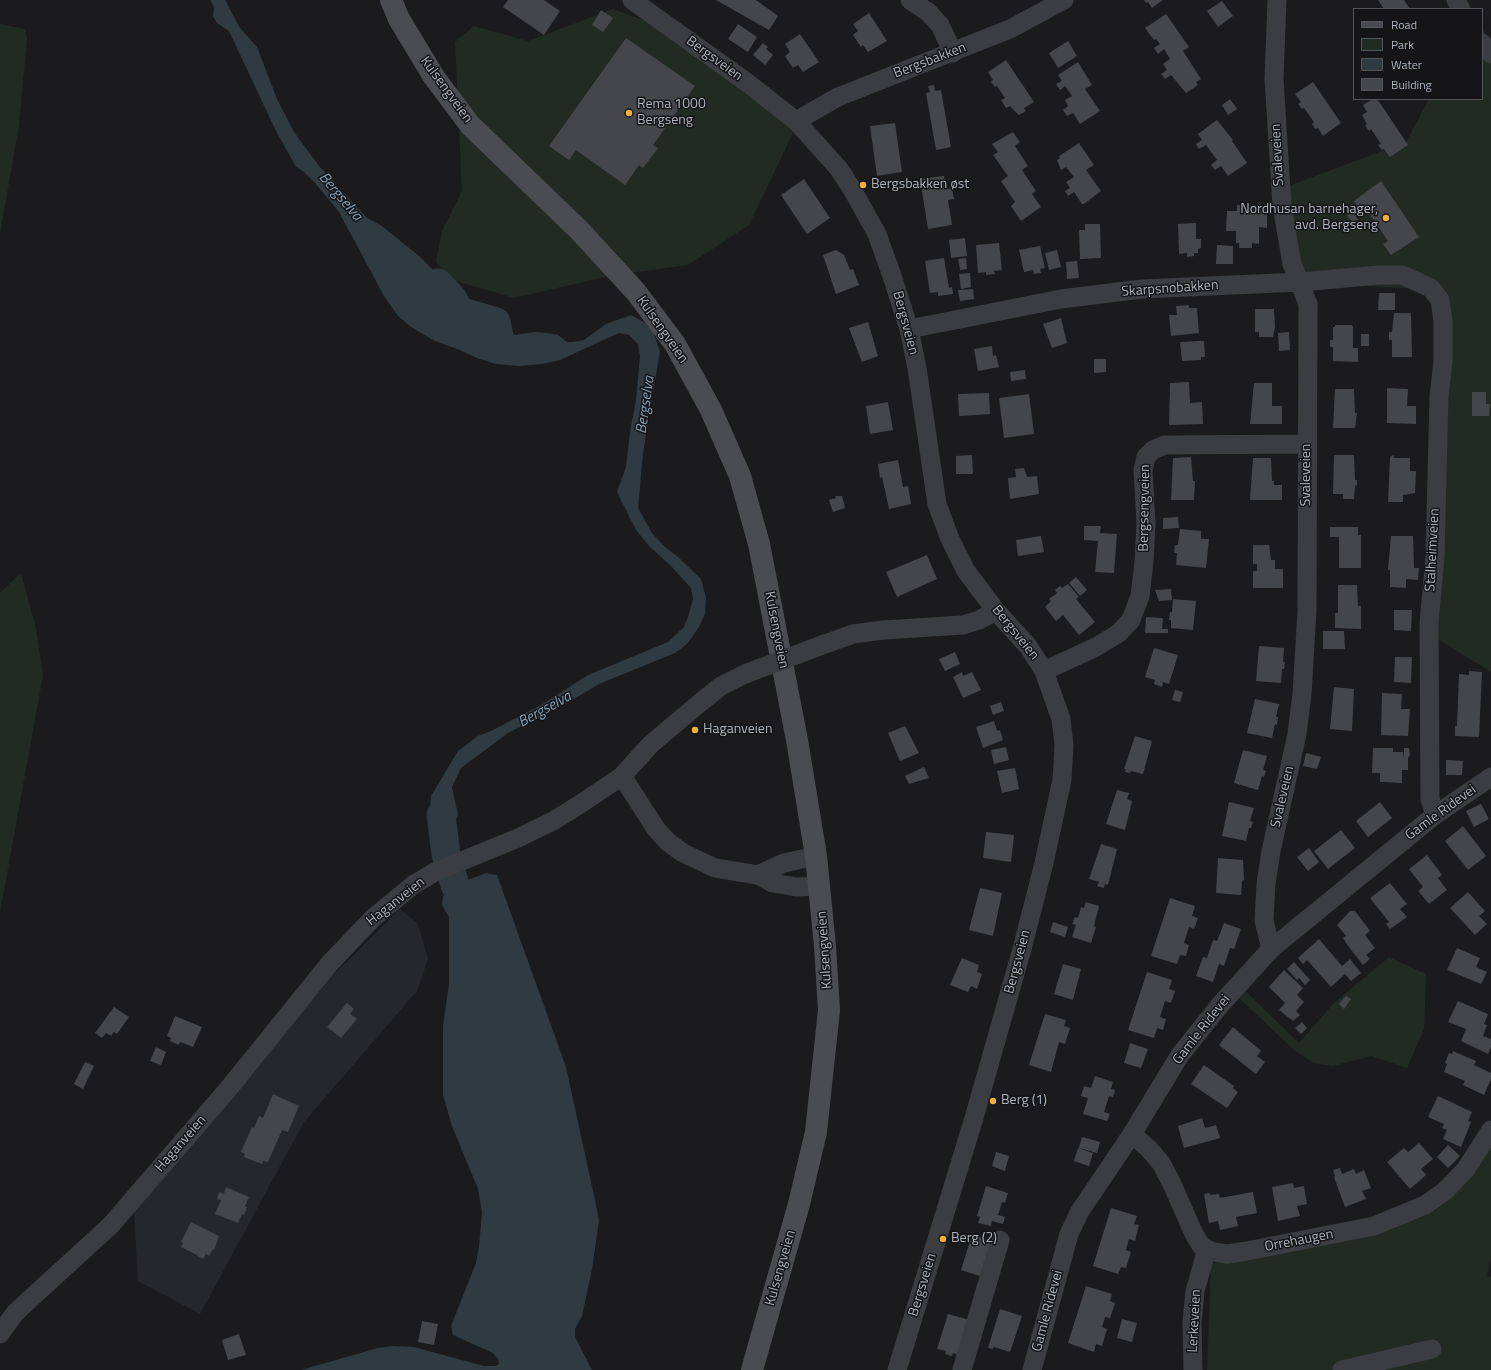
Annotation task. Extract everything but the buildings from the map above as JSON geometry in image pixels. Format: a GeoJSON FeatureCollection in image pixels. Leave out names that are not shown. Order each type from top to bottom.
{"type":"FeatureCollection","features":[{"type":"Feature","properties":{"kind":"main road","name":"Kulsengveien"},"geometry":{"type":"LineString","coordinates":[[391,0],[399,19],[434,77],[470,125],[580,231],[636,292],[675,344],[711,410],[740,476],[759,544],[794,724],[816,856],[820,886],[829,1010],[816,1132],[799,1204],[752,1370]]}},
{"type":"Feature","properties":{"kind":"street","name":"Bergsveien"},"geometry":{"type":"LineString","coordinates":[[632,0],[749,84],[796,121],[839,169],[877,234],[909,329],[917,368],[938,504],[950,539],[966,571],[996,611],[1028,646],[1044,671],[1061,719],[1064,745],[1062,780],[1044,863],[1022,950],[974,1118],[897,1370]]}},
{"type":"Feature","properties":{"kind":"street"},"geometry":{"type":"LineString","coordinates":[[910,0],[928,12],[940,25],[952,52]]}},
{"type":"Feature","properties":{"kind":"street","name":"Bergsbakken"},"geometry":{"type":"LineString","coordinates":[[796,121],[838,98],[1010,29],[1064,0]]}},
{"type":"Feature","properties":{"kind":"street","name":"Svaleveien"},"geometry":{"type":"LineString","coordinates":[[1271,949],[1264,920],[1266,884],[1271,851],[1297,734],[1302,694],[1307,611],[1308,304],[1292,264],[1282,206],[1274,79],[1276,0]]}},
{"type":"Feature","properties":{"kind":"street","name":"Skarpsnobakken"},"geometry":{"type":"LineString","coordinates":[[909,329],[1061,299],[1142,289],[1300,282],[1379,275],[1402,275],[1431,288]]}},
{"type":"Feature","properties":{"kind":"street","name":"Stalheimveien"},"geometry":{"type":"LineString","coordinates":[[1431,288],[1440,300],[1443,321],[1443,361],[1439,396],[1435,556],[1429,623],[1430,799],[1435,815]]}},
{"type":"Feature","properties":{"kind":"street","name":"Bergsengveien"},"geometry":{"type":"LineString","coordinates":[[1044,671],[1096,647],[1119,633],[1131,620],[1140,596],[1144,562],[1146,523],[1143,470],[1146,457],[1153,450],[1165,445],[1307,444]]}},
{"type":"Feature","properties":{"kind":"street","name":"Haganveien"},"geometry":{"type":"LineString","coordinates":[[0,1334],[24,1304],[82,1253],[116,1219],[224,1093],[330,963],[351,940],[396,898],[413,885],[435,872],[518,838],[553,821],[622,776],[650,744],[689,711],[721,686],[745,674],[853,634],[883,630],[963,625],[979,620],[996,611]]}},
{"type":"Feature","properties":{"kind":"street"},"geometry":{"type":"LineString","coordinates":[[622,776],[656,829],[668,842],[683,854],[715,868],[758,876],[773,883],[809,887],[820,886]]}},
{"type":"Feature","properties":{"kind":"street","name":"Gamle Ridevei"},"geometry":{"type":"LineString","coordinates":[[1032,1370],[1069,1234],[1080,1210],[1132,1134],[1180,1055],[1220,1005],[1271,949],[1435,815],[1491,777]]}},
{"type":"Feature","properties":{"kind":"street"},"geometry":{"type":"LineString","coordinates":[[758,876],[784,863],[816,856]]}},
{"type":"Feature","properties":{"kind":"street","name":"Orrehaugen"},"geometry":{"type":"LineString","coordinates":[[1207,1249],[1213,1252],[1227,1254],[1247,1251],[1374,1226],[1402,1215],[1425,1204],[1445,1190],[1466,1169],[1491,1130]]}},
{"type":"Feature","properties":{"kind":"street"},"geometry":{"type":"LineString","coordinates":[[1132,1134],[1149,1149],[1161,1163],[1194,1234],[1202,1247],[1207,1249]]}},
{"type":"Feature","properties":{"kind":"street"},"geometry":{"type":"LineString","coordinates":[[962,1370],[1000,1240]]}},
{"type":"Feature","properties":{"kind":"street","name":"Lerkeveien"},"geometry":{"type":"LineString","coordinates":[[1193,1370],[1192,1323],[1195,1291],[1207,1249]]}},
{"type":"Feature","properties":{"kind":"street"},"geometry":{"type":"LineString","coordinates":[[1342,1370],[1432,1349]]}},
{"type":"Feature","properties":{"kind":"shaded area"},"geometry":{"type":"Polygon","coordinates":[[[400,909],[418,924],[428,959],[417,991],[304,1122],[200,1314],[138,1281],[134,1213],[332,976],[400,909]]]}},
{"type":"Feature","properties":{"kind":"green space"},"geometry":{"type":"Polygon","coordinates":[[[613,9],[691,38],[774,102],[793,133],[749,225],[688,265],[609,276],[514,298],[453,280],[436,262],[442,231],[462,191],[455,42],[474,26],[528,41],[613,9]]]}},
{"type":"Feature","properties":{"kind":"green space"},"geometry":{"type":"Polygon","coordinates":[[[0,24],[25,29],[27,38],[19,125],[0,234],[0,24]]]}},
{"type":"Feature","properties":{"kind":"green space"},"geometry":{"type":"Polygon","coordinates":[[[1483,30],[1491,42],[1491,672],[1438,639],[1440,290],[1290,282],[1283,188],[1406,142],[1428,100],[1483,100],[1483,30]]]}},
{"type":"Feature","properties":{"kind":"green space"},"geometry":{"type":"Polygon","coordinates":[[[21,573],[36,628],[43,675],[0,913],[0,593],[21,573]]]}},
{"type":"Feature","properties":{"kind":"green space"},"geometry":{"type":"Polygon","coordinates":[[[1389,957],[1426,974],[1424,1029],[1407,1068],[1371,1056],[1333,1066],[1314,1063],[1295,1051],[1236,995],[1242,988],[1299,1043],[1334,1003],[1389,957]]]}},
{"type":"Feature","properties":{"kind":"green space"},"geometry":{"type":"Polygon","coordinates":[[[1491,1120],[1491,1259],[1487,1276],[1491,1277],[1491,1370],[1207,1370],[1211,1264],[1422,1214],[1491,1120]]]}},
{"type":"Feature","properties":{"kind":"water"},"geometry":{"type":"Polygon","coordinates":[[[210,0],[225,0],[240,28],[257,47],[277,99],[294,132],[319,166],[367,218],[382,226],[419,256],[442,279],[458,290],[463,311],[470,316],[487,316],[505,321],[514,335],[535,332],[547,333],[558,335],[567,342],[584,340],[606,324],[631,315],[644,322],[653,332],[660,351],[643,453],[638,508],[652,533],[665,547],[701,579],[706,598],[705,614],[699,627],[687,644],[675,653],[599,684],[569,702],[508,733],[461,768],[452,787],[458,815],[450,832],[452,852],[442,856],[439,845],[429,825],[431,796],[458,751],[478,736],[491,731],[541,705],[588,675],[668,642],[684,627],[688,617],[693,599],[691,588],[671,566],[649,546],[636,530],[617,492],[626,467],[630,432],[636,400],[640,356],[638,344],[629,335],[619,333],[560,360],[542,364],[519,366],[496,364],[477,358],[435,341],[411,327],[398,316],[384,296],[339,212],[315,183],[303,171],[296,167],[275,129],[229,31],[217,23],[213,16],[214,7],[210,0]]]}},
{"type":"Feature","properties":{"kind":"water"},"geometry":{"type":"Polygon","coordinates":[[[486,873],[497,875],[566,1067],[596,1205],[599,1221],[592,1269],[582,1316],[575,1329],[575,1337],[592,1370],[301,1370],[378,1348],[393,1346],[414,1347],[484,1366],[496,1366],[499,1364],[498,1359],[493,1353],[453,1335],[451,1326],[476,1263],[482,1212],[478,1189],[452,1126],[443,1095],[443,1026],[449,984],[449,917],[442,905],[443,896],[455,885],[486,873]]]}},
{"type":"Feature","properties":{"kind":"waterway"},"geometry":{"type":"LineString","coordinates":[[438,283],[453,299],[459,311],[496,322],[500,341]]}},
{"type":"Feature","properties":{"kind":"waterway","name":"Bergselva"},"geometry":{"type":"LineString","coordinates":[[441,815],[446,854],[455,885]]}},
{"type":"Feature","properties":{"kind":"place","name":"Rema 1000 Bergseng"},"geometry":{"type":"Point","coordinates":[629,113]}},
{"type":"Feature","properties":{"kind":"place","name":"Bergsbakken øst"},"geometry":{"type":"Point","coordinates":[863,185]}},
{"type":"Feature","properties":{"kind":"place","name":"Nordhusan barnehager, avd. Bergseng"},"geometry":{"type":"Point","coordinates":[1386,218]}},
{"type":"Feature","properties":{"kind":"place","name":"Haganveien"},"geometry":{"type":"Point","coordinates":[695,730]}},
{"type":"Feature","properties":{"kind":"place","name":"Berg (1)"},"geometry":{"type":"Point","coordinates":[993,1101]}},
{"type":"Feature","properties":{"kind":"place","name":"Berg (2)"},"geometry":{"type":"Point","coordinates":[943,1239]}}]}
